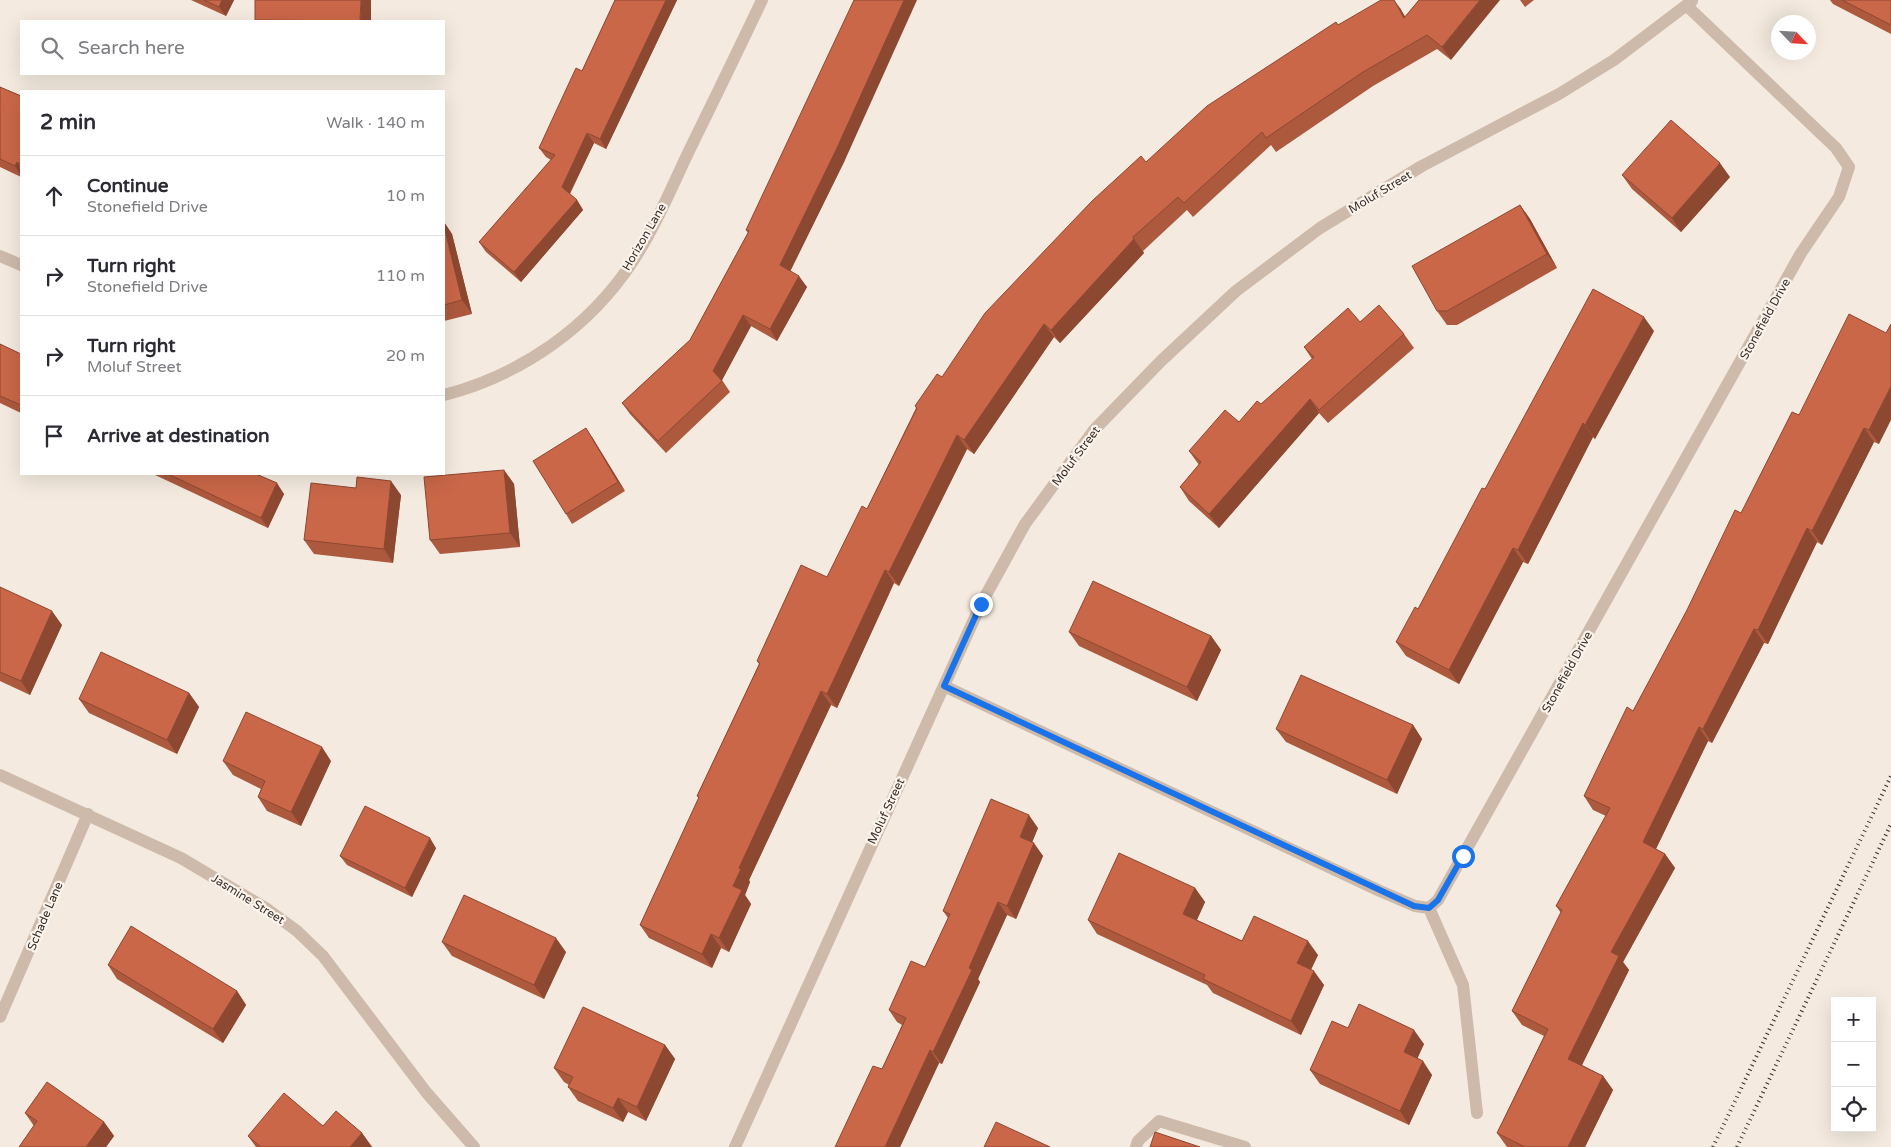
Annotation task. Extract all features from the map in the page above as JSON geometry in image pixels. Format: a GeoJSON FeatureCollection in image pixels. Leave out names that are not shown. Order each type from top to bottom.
{"type":"FeatureCollection","features":[{"type":"Feature","properties":{"kind":"street","name":"Horizon Lane"},"geometry":{"type":"LineString","coordinates":[[445,396],[472,388],[522,365],[567,334],[604,299],[633,261],[656,219],[762,0]]}},
{"type":"Feature","properties":{"kind":"street","name":"Moluf Street"},"geometry":{"type":"LineString","coordinates":[[735,1147],[944,686],[1004,559],[1025,524],[1094,430],[1160,361],[1236,291],[1320,228],[1422,166],[1559,94],[1614,60],[1690,3]]}},
{"type":"Feature","properties":{"kind":"street","name":"Stonefield Drive"},"geometry":{"type":"LineString","coordinates":[[1429,908],[1438,900],[1801,253],[1839,197],[1849,167],[1836,148],[1690,3]]}},
{"type":"Feature","properties":{"kind":"street"},"geometry":{"type":"LineString","coordinates":[[0,256],[20,265]]}},
{"type":"Feature","properties":{"kind":"street"},"geometry":{"type":"LineString","coordinates":[[944,686],[1380,891],[1414,906],[1429,908],[1464,985],[1478,1113]]}},
{"type":"Feature","properties":{"kind":"street","name":"Jasmine Street"},"geometry":{"type":"LineString","coordinates":[[0,775],[180,858],[267,909],[297,931],[322,956],[426,1092],[474,1147]]}},
{"type":"Feature","properties":{"kind":"street","name":"Schade Lane"},"geometry":{"type":"LineString","coordinates":[[0,1018],[88,814]]}},
{"type":"Feature","properties":{"kind":"street"},"geometry":{"type":"LineString","coordinates":[[1136,1147],[1138,1141],[1160,1121],[1245,1147]]}},
{"type":"Feature","properties":{"kind":"building"},"geometry":{"type":"Polygon","coordinates":[[[204,0],[222,0],[219,7],[204,0]]]}},
{"type":"Feature","properties":{"kind":"building"},"geometry":{"type":"Polygon","coordinates":[[[255,0],[361,0],[360,20],[255,20],[255,0]]]}},
{"type":"Feature","properties":{"kind":"building"},"geometry":{"type":"Polygon","coordinates":[[[615,0],[666,0],[600,139],[587,133],[562,187],[577,200],[514,272],[479,242],[555,155],[539,148],[576,68],[582,71],[615,0]]]}},
{"type":"Feature","properties":{"kind":"building"},"geometry":{"type":"Polygon","coordinates":[[[854,0],[904,0],[837,148],[780,265],[799,276],[770,329],[743,315],[713,371],[722,381],[658,441],[622,403],[690,340],[749,231],[746,230],[854,0]]]}},
{"type":"Feature","properties":{"kind":"building"},"geometry":{"type":"Polygon","coordinates":[[[1381,0],[1394,0],[1404,18],[1419,0],[1480,0],[1442,47],[1427,35],[1363,72],[1266,138],[1262,132],[1184,203],[1178,197],[1133,237],[1134,239],[1051,330],[1044,324],[964,440],[957,435],[889,572],[885,570],[827,694],[821,691],[739,868],[741,869],[733,886],[742,890],[719,938],[711,934],[702,954],[640,925],[699,797],[697,796],[760,663],[757,661],[801,565],[827,577],[862,506],[867,509],[917,408],[915,406],[937,374],[942,377],[985,313],[1092,201],[1141,156],[1146,162],[1207,106],[1336,22],[1338,25],[1381,0]]]}},
{"type":"Feature","properties":{"kind":"building"},"geometry":{"type":"Polygon","coordinates":[[[1842,0],[1891,0],[1891,25],[1842,0]]]}},
{"type":"Feature","properties":{"kind":"building"},"geometry":{"type":"Polygon","coordinates":[[[0,87],[20,96],[20,164],[17,162],[15,166],[0,159],[0,87]]]}},
{"type":"Feature","properties":{"kind":"building"},"geometry":{"type":"Polygon","coordinates":[[[1671,120],[1720,163],[1672,218],[1622,175],[1671,120]]]}},
{"type":"Feature","properties":{"kind":"building"},"geometry":{"type":"Polygon","coordinates":[[[1520,205],[1547,254],[1447,311],[1437,311],[1412,266],[1520,205]]]}},
{"type":"Feature","properties":{"kind":"building"},"geometry":{"type":"Polygon","coordinates":[[[445,230],[462,300],[445,305],[445,230]]]}},
{"type":"Feature","properties":{"kind":"building"},"geometry":{"type":"Polygon","coordinates":[[[1593,289],[1644,317],[1585,425],[1583,423],[1518,550],[1513,548],[1449,670],[1396,642],[1415,607],[1418,609],[1482,488],[1485,489],[1593,289]]]}},
{"type":"Feature","properties":{"kind":"building"},"geometry":{"type":"Polygon","coordinates":[[[1379,305],[1404,334],[1319,410],[1310,399],[1209,514],[1180,487],[1201,462],[1189,451],[1225,410],[1239,422],[1257,401],[1261,404],[1314,357],[1304,347],[1348,308],[1360,322],[1379,305]]]}},
{"type":"Feature","properties":{"kind":"building"},"geometry":{"type":"Polygon","coordinates":[[[1849,314],[1886,333],[1891,324],[1891,386],[1869,430],[1864,428],[1812,531],[1807,528],[1758,630],[1754,629],[1703,729],[1699,727],[1643,842],[1665,854],[1611,952],[1619,956],[1568,1059],[1603,1076],[1568,1147],[1525,1147],[1497,1133],[1548,1029],[1512,1011],[1562,910],[1556,906],[1610,808],[1584,796],[1627,707],[1633,711],[1687,610],[1735,510],[1741,513],[1792,412],[1799,415],[1849,314]]]}},
{"type":"Feature","properties":{"kind":"building"},"geometry":{"type":"Polygon","coordinates":[[[0,344],[20,354],[20,405],[0,396],[0,344]]]}},
{"type":"Feature","properties":{"kind":"building"},"geometry":{"type":"Polygon","coordinates":[[[586,428],[618,482],[566,514],[533,461],[586,428]]]}},
{"type":"Feature","properties":{"kind":"building"},"geometry":{"type":"Polygon","coordinates":[[[504,470],[510,533],[430,540],[424,477],[504,470]]]}},
{"type":"Feature","properties":{"kind":"building"},"geometry":{"type":"Polygon","coordinates":[[[170,475],[258,475],[277,483],[261,518],[170,475]]]}},
{"type":"Feature","properties":{"kind":"building"},"geometry":{"type":"Polygon","coordinates":[[[357,477],[391,481],[384,549],[304,540],[311,483],[356,488],[357,477]]]}},
{"type":"Feature","properties":{"kind":"building"},"geometry":{"type":"Polygon","coordinates":[[[1093,581],[1211,636],[1187,687],[1069,632],[1093,581]]]}},
{"type":"Feature","properties":{"kind":"building"},"geometry":{"type":"Polygon","coordinates":[[[0,587],[52,611],[21,681],[0,672],[0,587]]]}},
{"type":"Feature","properties":{"kind":"building"},"geometry":{"type":"Polygon","coordinates":[[[101,652],[189,693],[167,740],[79,699],[101,652]]]}},
{"type":"Feature","properties":{"kind":"building"},"geometry":{"type":"Polygon","coordinates":[[[1301,675],[1413,725],[1387,780],[1276,729],[1301,675]]]}},
{"type":"Feature","properties":{"kind":"building"},"geometry":{"type":"Polygon","coordinates":[[[246,712],[322,747],[291,812],[258,797],[265,781],[223,761],[246,712]]]}},
{"type":"Feature","properties":{"kind":"building"},"geometry":{"type":"Polygon","coordinates":[[[991,799],[1029,815],[1020,837],[1034,843],[1007,906],[998,902],[969,968],[972,970],[933,1052],[930,1050],[885,1147],[835,1147],[873,1066],[882,1069],[906,1018],[889,1010],[911,961],[925,967],[950,914],[943,911],[991,799]]]}},
{"type":"Feature","properties":{"kind":"building"},"geometry":{"type":"Polygon","coordinates":[[[365,806],[430,838],[405,888],[340,856],[365,806]]]}},
{"type":"Feature","properties":{"kind":"building"},"geometry":{"type":"Polygon","coordinates":[[[1119,853],[1195,888],[1183,914],[1242,941],[1254,916],[1308,941],[1297,963],[1314,971],[1291,1021],[1203,979],[1205,975],[1088,920],[1119,853]]]}},
{"type":"Feature","properties":{"kind":"building"},"geometry":{"type":"Polygon","coordinates":[[[464,895],[556,938],[534,985],[442,942],[464,895]]]}},
{"type":"Feature","properties":{"kind":"building"},"geometry":{"type":"Polygon","coordinates":[[[131,926],[237,991],[213,1029],[108,965],[131,926]]]}},
{"type":"Feature","properties":{"kind":"building"},"geometry":{"type":"Polygon","coordinates":[[[1359,1004],[1414,1030],[1404,1052],[1423,1061],[1400,1111],[1310,1070],[1332,1021],[1348,1028],[1359,1004]]]}},
{"type":"Feature","properties":{"kind":"building"},"geometry":{"type":"Polygon","coordinates":[[[583,1007],[665,1045],[637,1107],[618,1098],[613,1108],[568,1087],[573,1077],[554,1068],[583,1007]]]}},
{"type":"Feature","properties":{"kind":"building"},"geometry":{"type":"Polygon","coordinates":[[[47,1082],[104,1122],[86,1147],[19,1147],[37,1121],[25,1113],[47,1082]]]}},
{"type":"Feature","properties":{"kind":"building"},"geometry":{"type":"Polygon","coordinates":[[[284,1093],[323,1126],[336,1111],[362,1133],[350,1147],[261,1147],[248,1136],[284,1093]]]}},
{"type":"Feature","properties":{"kind":"building"},"geometry":{"type":"Polygon","coordinates":[[[996,1122],[1050,1147],[984,1147],[996,1122]]]}},
{"type":"Feature","properties":{"kind":"building"},"geometry":{"type":"Polygon","coordinates":[[[1155,1132],[1200,1147],[1150,1147],[1155,1132]]]}},
{"type":"Feature","properties":{"kind":"railway"},"geometry":{"type":"LineString","coordinates":[[1713,1147],[1891,776]]}},
{"type":"Feature","properties":{"kind":"railway"},"geometry":{"type":"LineString","coordinates":[[1737,1147],[1891,824]]}},
{"type":"Feature","properties":{"kind":"route"},"geometry":{"type":"LineString","coordinates":[[981,604],[944,686],[1414,906],[1429,908],[1438,900],[1463,856]]}}]}
